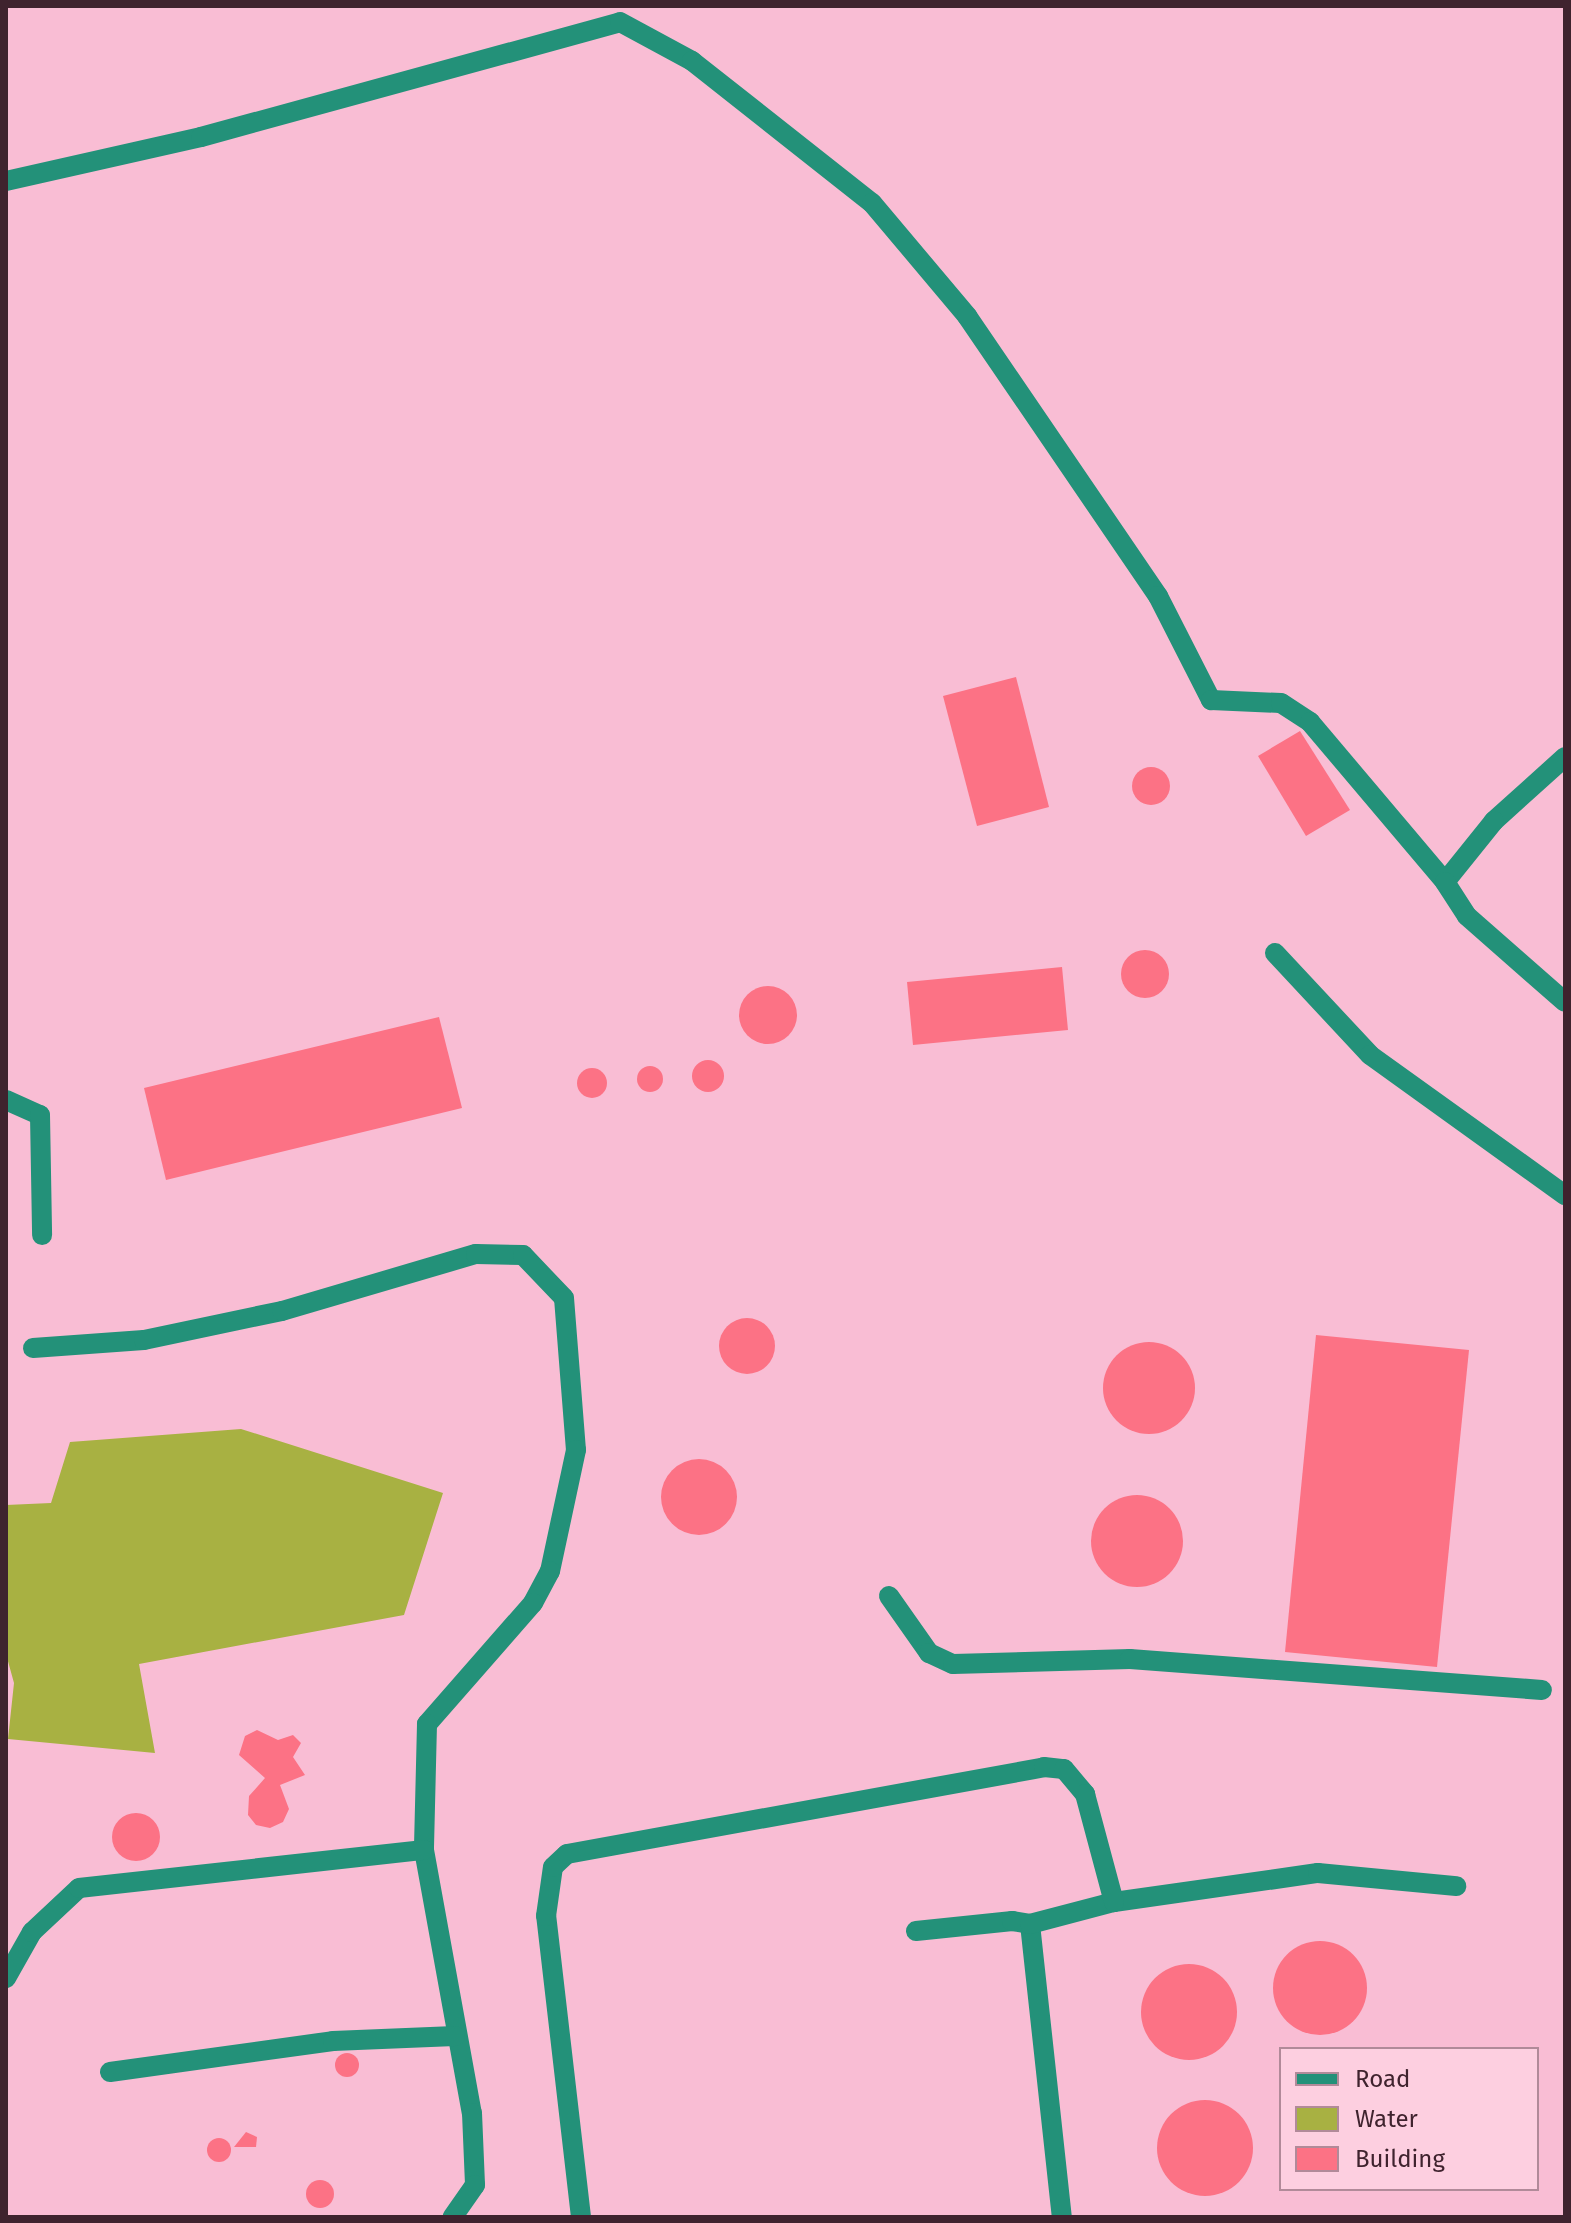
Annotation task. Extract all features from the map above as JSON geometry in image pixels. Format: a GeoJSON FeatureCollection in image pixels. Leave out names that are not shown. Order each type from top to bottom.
{"type":"FeatureCollection","features":[{"type":"Feature","properties":{"kind":"street"},"geometry":{"type":"LineString","coordinates":[[6,181],[201,137],[620,22],[692,61],[872,203],[967,316],[1150,583],[1211,700],[1281,703],[1310,722],[1445,882],[1467,916],[1565,1002]]}},
{"type":"Feature","properties":{"kind":"street"},"geometry":{"type":"LineString","coordinates":[[1445,882],[1494,821],[1565,757]]}},
{"type":"Feature","properties":{"kind":"street"},"geometry":{"type":"LineString","coordinates":[[1275,953],[1370,1055],[1565,1195]]}},
{"type":"Feature","properties":{"kind":"street"},"geometry":{"type":"LineString","coordinates":[[6,1100],[40,1115],[42,1235]]}},
{"type":"Feature","properties":{"kind":"street"},"geometry":{"type":"LineString","coordinates":[[33,1348],[144,1340],[282,1311],[476,1254],[523,1255],[564,1298],[576,1450],[550,1571],[533,1603],[427,1724],[424,1850],[458,2026],[455,2036],[472,2113],[475,2185],[453,2217]]}},
{"type":"Feature","properties":{"kind":"street"},"geometry":{"type":"LineString","coordinates":[[889,1596],[929,1653],[953,1664],[1130,1659],[1542,1690]]}},
{"type":"Feature","properties":{"kind":"street"},"geometry":{"type":"LineString","coordinates":[[581,2217],[546,1916],[553,1867],[567,1854],[1044,1767],[1064,1769],[1085,1794],[1114,1902]]}},
{"type":"Feature","properties":{"kind":"street"},"geometry":{"type":"LineString","coordinates":[[6,1978],[32,1932],[79,1888],[424,1850]]}},
{"type":"Feature","properties":{"kind":"street"},"geometry":{"type":"LineString","coordinates":[[916,1931],[1012,1921],[1030,1924],[1114,1902],[1318,1873],[1456,1886]]}},
{"type":"Feature","properties":{"kind":"street"},"geometry":{"type":"LineString","coordinates":[[1030,1924],[1062,2217]]}},
{"type":"Feature","properties":{"kind":"street"},"geometry":{"type":"LineString","coordinates":[[110,2072],[333,2041],[455,2036]]}},
{"type":"Feature","properties":{"kind":"water"},"geometry":{"type":"Polygon","coordinates":[[[241,1429],[443,1493],[404,1615],[139,1664],[155,1753],[8,1739],[14,1683],[6,1654],[6,1505],[51,1503],[70,1442],[241,1429]]]}},
{"type":"Feature","properties":{"kind":"building"},"geometry":{"type":"Polygon","coordinates":[[[1016,677],[1049,807],[977,826],[943,696],[1016,677]]]}},
{"type":"Feature","properties":{"kind":"building"},"geometry":{"type":"Polygon","coordinates":[[[1300,731],[1350,810],[1306,836],[1258,756],[1300,731]]]}},
{"type":"Feature","properties":{"kind":"building"},"geometry":{"type":"Polygon","coordinates":[[[1151,767],[1164,773],[1170,786],[1164,799],[1151,805],[1138,799],[1132,786],[1138,773],[1151,767]]]}},
{"type":"Feature","properties":{"kind":"building"},"geometry":{"type":"Polygon","coordinates":[[[1145,950],[1162,957],[1169,974],[1162,991],[1145,998],[1128,991],[1121,974],[1128,957],[1145,950]]]}},
{"type":"Feature","properties":{"kind":"building"},"geometry":{"type":"Polygon","coordinates":[[[1062,967],[1068,1030],[913,1045],[907,982],[1062,967]]]}},
{"type":"Feature","properties":{"kind":"building"},"geometry":{"type":"Polygon","coordinates":[[[768,986],[779,988],[788,995],[795,1004],[795,1026],[788,1035],[779,1042],[768,1044],[757,1042],[748,1035],[741,1026],[739,1015],[741,1004],[748,995],[757,988],[768,986]]]}},
{"type":"Feature","properties":{"kind":"building"},"geometry":{"type":"Polygon","coordinates":[[[439,1017],[462,1108],[166,1180],[144,1088],[439,1017]]]}},
{"type":"Feature","properties":{"kind":"building"},"geometry":{"type":"Polygon","coordinates":[[[708,1060],[719,1065],[724,1076],[719,1087],[708,1092],[697,1087],[692,1076],[697,1065],[708,1060]]]}},
{"type":"Feature","properties":{"kind":"building"},"geometry":{"type":"Polygon","coordinates":[[[650,1066],[659,1070],[663,1079],[659,1088],[650,1092],[641,1088],[637,1079],[641,1070],[650,1066]]]}},
{"type":"Feature","properties":{"kind":"building"},"geometry":{"type":"Polygon","coordinates":[[[592,1068],[602,1073],[607,1083],[602,1093],[592,1098],[582,1093],[577,1083],[582,1073],[592,1068]]]}},
{"type":"Feature","properties":{"kind":"building"},"geometry":{"type":"Polygon","coordinates":[[[747,1318],[767,1326],[775,1346],[767,1366],[747,1374],[727,1366],[719,1346],[727,1326],[747,1318]]]}},
{"type":"Feature","properties":{"kind":"building"},"geometry":{"type":"Polygon","coordinates":[[[1316,1335],[1469,1350],[1437,1667],[1285,1652],[1316,1335]]]}},
{"type":"Feature","properties":{"kind":"building"},"geometry":{"type":"Polygon","coordinates":[[[1149,1342],[1175,1350],[1187,1362],[1195,1388],[1187,1414],[1175,1426],[1149,1434],[1123,1426],[1111,1414],[1103,1388],[1111,1362],[1123,1350],[1149,1342]]]}},
{"type":"Feature","properties":{"kind":"building"},"geometry":{"type":"Polygon","coordinates":[[[699,1459],[714,1462],[726,1470],[734,1482],[737,1497],[734,1512],[726,1524],[714,1532],[699,1535],[684,1532],[672,1524],[664,1512],[661,1497],[664,1482],[672,1470],[684,1462],[699,1459]]]}},
{"type":"Feature","properties":{"kind":"building"},"geometry":{"type":"Polygon","coordinates":[[[1137,1495],[1154,1499],[1169,1509],[1179,1524],[1183,1541],[1179,1558],[1169,1573],[1154,1583],[1137,1587],[1120,1583],[1105,1573],[1095,1558],[1091,1541],[1095,1524],[1105,1509],[1120,1499],[1137,1495]]]}},
{"type":"Feature","properties":{"kind":"building"},"geometry":{"type":"Polygon","coordinates":[[[257,1730],[278,1740],[293,1735],[301,1743],[293,1757],[305,1775],[280,1785],[289,1809],[283,1822],[270,1828],[256,1825],[248,1815],[249,1796],[265,1778],[239,1755],[245,1736],[257,1730]]]}},
{"type":"Feature","properties":{"kind":"building"},"geometry":{"type":"Polygon","coordinates":[[[136,1813],[153,1820],[160,1837],[153,1854],[136,1861],[119,1854],[112,1837],[119,1820],[136,1813]]]}},
{"type":"Feature","properties":{"kind":"building"},"geometry":{"type":"Polygon","coordinates":[[[1320,1941],[1338,1945],[1353,1955],[1363,1970],[1367,1988],[1363,2006],[1353,2021],[1338,2031],[1320,2035],[1302,2031],[1287,2021],[1277,2006],[1273,1988],[1277,1970],[1287,1955],[1302,1945],[1320,1941]]]}},
{"type":"Feature","properties":{"kind":"building"},"geometry":{"type":"Polygon","coordinates":[[[1189,1964],[1207,1968],[1223,1978],[1233,1994],[1237,2012],[1233,2030],[1223,2046],[1207,2056],[1189,2060],[1171,2056],[1155,2046],[1145,2030],[1141,2012],[1145,1994],[1155,1978],[1171,1968],[1189,1964]]]}},
{"type":"Feature","properties":{"kind":"building"},"geometry":{"type":"Polygon","coordinates":[[[347,2053],[356,2056],[359,2065],[356,2074],[347,2077],[338,2074],[335,2065],[338,2056],[347,2053]]]}},
{"type":"Feature","properties":{"kind":"building"},"geometry":{"type":"Polygon","coordinates":[[[1205,2100],[1223,2104],[1239,2114],[1249,2130],[1253,2148],[1249,2166],[1239,2182],[1223,2192],[1205,2196],[1187,2192],[1171,2182],[1161,2166],[1157,2148],[1161,2130],[1171,2114],[1187,2104],[1205,2100]]]}},
{"type":"Feature","properties":{"kind":"building"},"geometry":{"type":"Polygon","coordinates":[[[246,2132],[257,2137],[256,2147],[234,2147],[246,2132]]]}},
{"type":"Feature","properties":{"kind":"building"},"geometry":{"type":"Polygon","coordinates":[[[219,2138],[227,2142],[231,2150],[227,2158],[219,2162],[211,2158],[207,2150],[211,2142],[219,2138]]]}},
{"type":"Feature","properties":{"kind":"building"},"geometry":{"type":"Polygon","coordinates":[[[320,2180],[330,2184],[334,2194],[330,2204],[320,2208],[310,2204],[306,2194],[310,2184],[320,2180]]]}}]}
